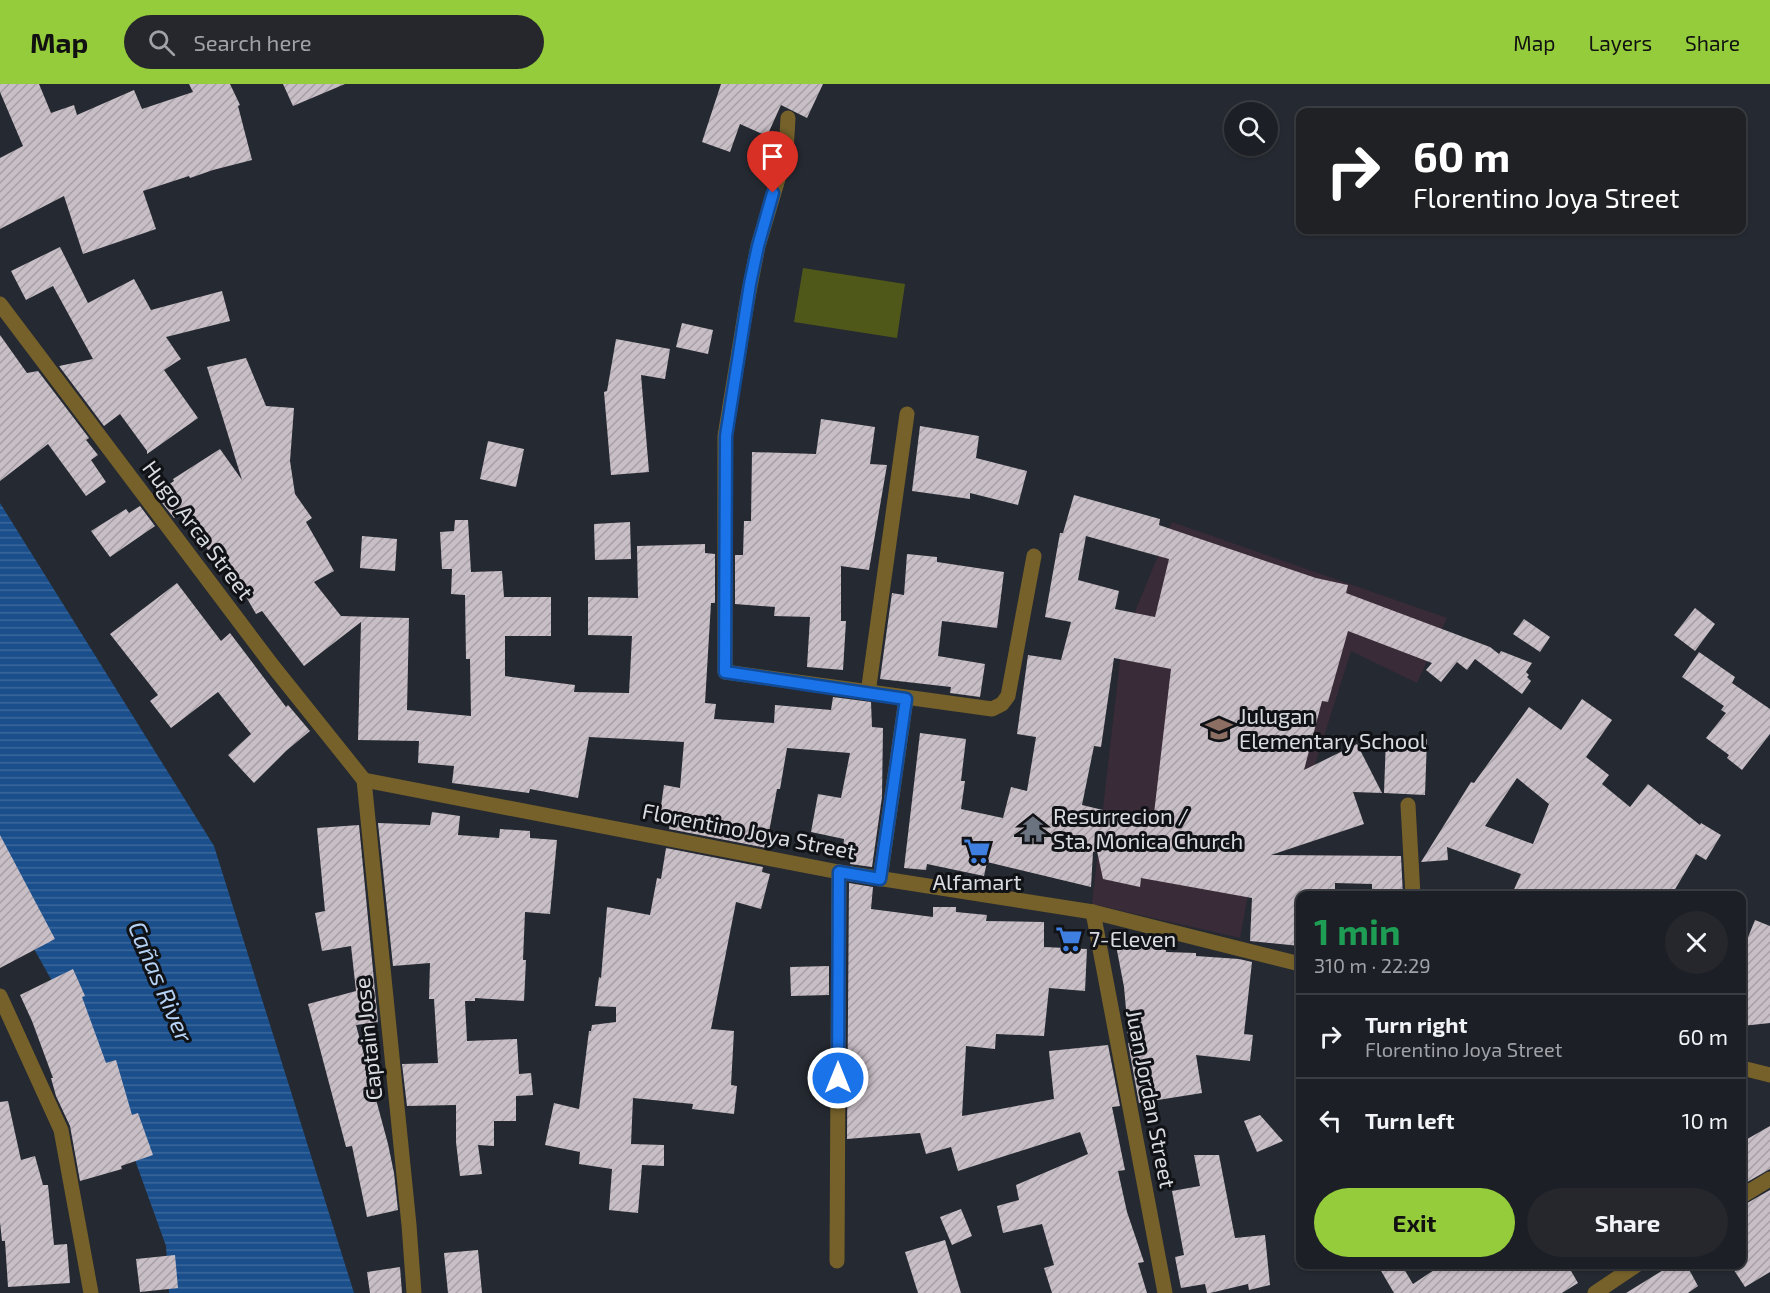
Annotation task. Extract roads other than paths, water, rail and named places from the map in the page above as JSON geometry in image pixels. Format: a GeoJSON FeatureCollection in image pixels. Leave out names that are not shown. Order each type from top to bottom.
{"type":"FeatureCollection","features":[{"type":"Feature","properties":{"kind":"street"},"geometry":{"type":"LineString","coordinates":[[788,118],[786,152],[758,246],[749,291],[726,436],[725,672],[992,710],[1002,705],[1008,696],[1035,556]]}},
{"type":"Feature","properties":{"kind":"street","name":"Hugo Arca Street"},"geometry":{"type":"LineString","coordinates":[[0,304],[272,665],[364,780]]}},
{"type":"Feature","properties":{"kind":"street"},"geometry":{"type":"LineString","coordinates":[[868,693],[907,414]]}},
{"type":"Feature","properties":{"kind":"street"},"geometry":{"type":"LineString","coordinates":[[880,879],[906,699]]}},
{"type":"Feature","properties":{"kind":"street","name":"Florentino Joya Street"},"geometry":{"type":"LineString","coordinates":[[364,780],[839,872],[1093,912],[1296,963]]}},
{"type":"Feature","properties":{"kind":"street","name":"Captain Jose"},"geometry":{"type":"LineString","coordinates":[[364,780],[414,1293]]}},
{"type":"Feature","properties":{"kind":"street"},"geometry":{"type":"LineString","coordinates":[[1408,804],[1413,891]]}},
{"type":"Feature","properties":{"kind":"street"},"geometry":{"type":"LineString","coordinates":[[837,1261],[839,872]]}},
{"type":"Feature","properties":{"kind":"street","name":"Juan Jordan Street"},"geometry":{"type":"LineString","coordinates":[[1093,912],[1165,1293]]}},
{"type":"Feature","properties":{"kind":"street"},"geometry":{"type":"LineString","coordinates":[[0,996],[61,1130],[91,1291]]}},
{"type":"Feature","properties":{"kind":"street"},"geometry":{"type":"LineString","coordinates":[[1746,1069],[1770,1075]]}},
{"type":"Feature","properties":{"kind":"street"},"geometry":{"type":"LineString","coordinates":[[1746,1194],[1770,1179]]}},
{"type":"Feature","properties":{"kind":"street"},"geometry":{"type":"LineString","coordinates":[[1595,1293],[1631,1269]]}},
{"type":"Feature","properties":{"kind":"water","name":"Cañas River"},"geometry":{"type":"Polygon","coordinates":[[[0,503],[214,846],[354,1293],[169,1293],[166,1246],[104,1074],[0,888],[0,503]]]}},
{"type":"Feature","properties":{"kind":"place","name":"Julugan Elementary School"},"geometry":{"type":"Point","coordinates":[1219,729]}},
{"type":"Feature","properties":{"kind":"place","name":"Resurrecion / Sta. Monica Church"},"geometry":{"type":"Point","coordinates":[1033,829]}},
{"type":"Feature","properties":{"kind":"place","name":"Alfamart"},"geometry":{"type":"Point","coordinates":[977,851]}},
{"type":"Feature","properties":{"kind":"place","name":"7-Eleven"},"geometry":{"type":"Point","coordinates":[1069,939]}}]}
